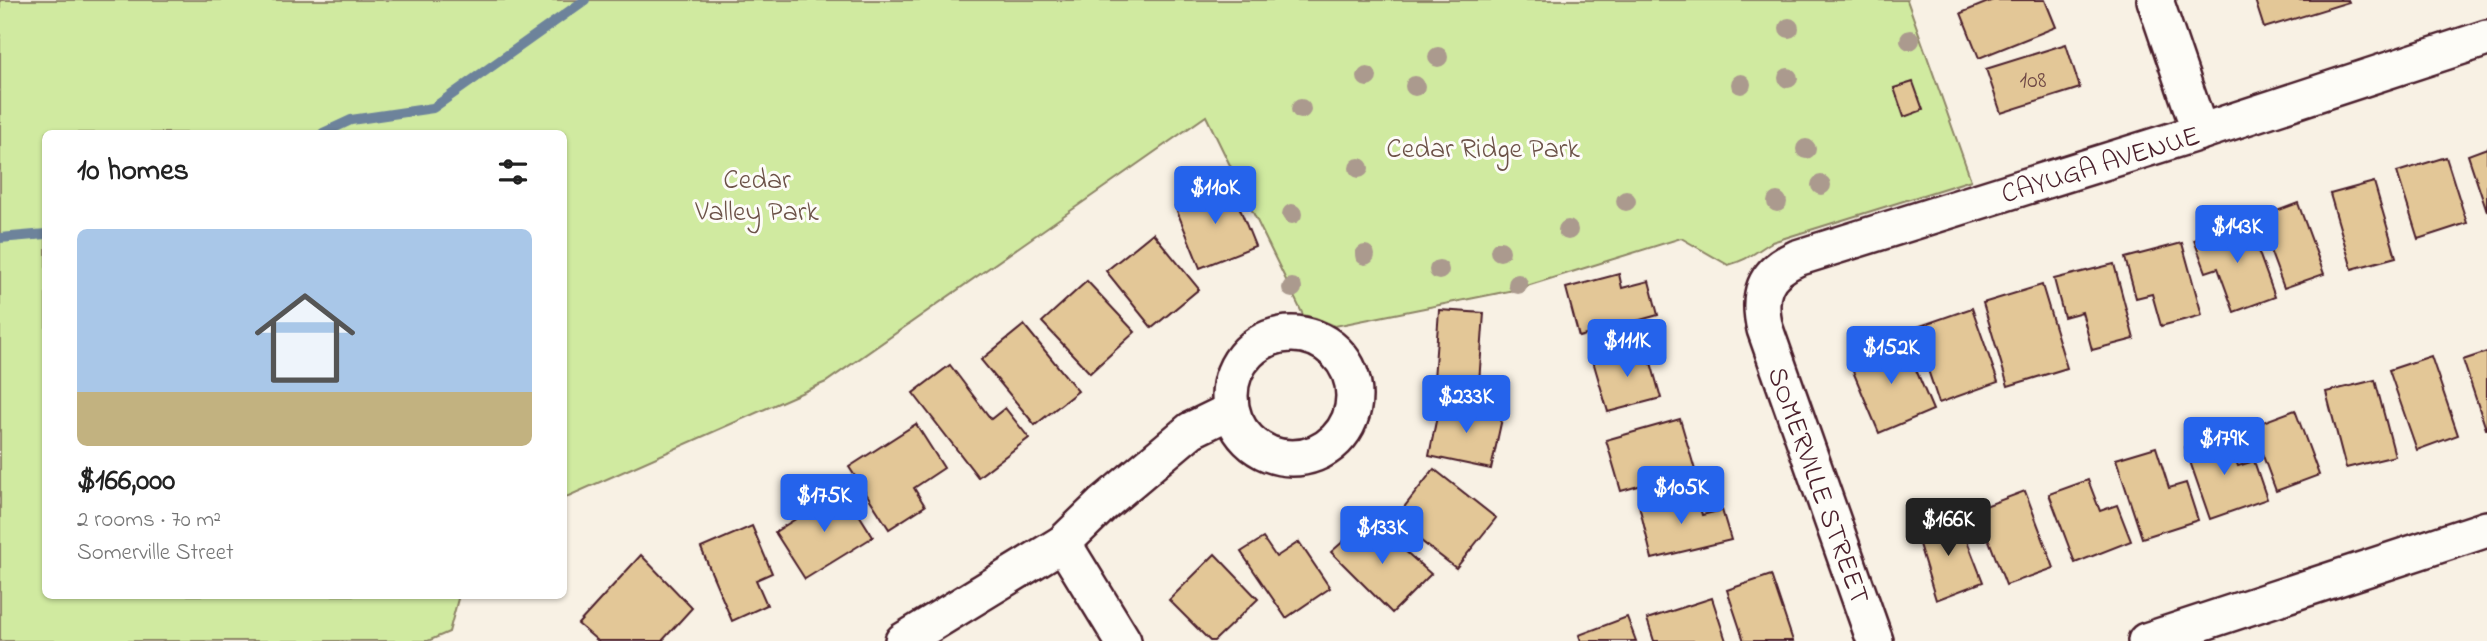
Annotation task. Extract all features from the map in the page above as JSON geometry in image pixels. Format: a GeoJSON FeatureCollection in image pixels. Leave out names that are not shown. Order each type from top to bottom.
{"type":"FeatureCollection","features":[{"type":"Feature","properties":{"kind":"street"},"geometry":{"type":"LineString","coordinates":[[2155,0],[2200,132]]}},
{"type":"Feature","properties":{"kind":"street","name":"CAYUGA AVENUE"},"geometry":{"type":"LineString","coordinates":[[1765,329],[1761,313],[1766,282],[1774,271],[1791,260],[2200,132],[2487,38]]}},
{"type":"Feature","properties":{"kind":"street","name":"SOMERVILLE STREET"},"geometry":{"type":"LineString","coordinates":[[1765,329],[1875,641]]}},
{"type":"Feature","properties":{"kind":"street"},"geometry":{"type":"LineString","coordinates":[[903,641],[1063,543],[1102,505],[1191,430],[1230,411]]}},
{"type":"Feature","properties":{"kind":"street"},"geometry":{"type":"LineString","coordinates":[[2147,641],[2487,529]]}},
{"type":"Feature","properties":{"kind":"street"},"geometry":{"type":"LineString","coordinates":[[1063,543],[1123,641]]}},
{"type":"Feature","properties":{"kind":"green space","name":"Cedar Valley Park"},"geometry":{"type":"Polygon","coordinates":[[[0,0],[1907,0],[1971,180],[1772,242],[1747,258],[1728,265],[1681,238],[1514,290],[1335,326],[1303,315],[1206,116],[826,382],[567,497],[567,130],[42,130],[42,599],[458,599],[449,632],[428,641],[0,641],[0,0]]]}},
{"type":"Feature","properties":{"kind":"building"},"geometry":{"type":"Polygon","coordinates":[[[1993,0],[2045,0],[2056,27],[1979,58],[1961,13],[1993,0]]]}},
{"type":"Feature","properties":{"kind":"building"},"geometry":{"type":"Polygon","coordinates":[[[2255,0],[2348,0],[2349,2],[2264,28],[2255,0]]]}},
{"type":"Feature","properties":{"kind":"building"},"geometry":{"type":"Polygon","coordinates":[[[2066,44],[2080,88],[2001,113],[1986,69],[2066,44]]]}},
{"type":"Feature","properties":{"kind":"building"},"geometry":{"type":"Polygon","coordinates":[[[1913,82],[1923,110],[1904,117],[1894,88],[1913,82]]]}},
{"type":"Feature","properties":{"kind":"building"},"geometry":{"type":"Polygon","coordinates":[[[2487,148],[2487,212],[2468,155],[2487,148]]]}},
{"type":"Feature","properties":{"kind":"building"},"geometry":{"type":"Polygon","coordinates":[[[2446,157],[2467,223],[2418,239],[2397,172],[2446,157]]]}},
{"type":"Feature","properties":{"kind":"building"},"geometry":{"type":"Polygon","coordinates":[[[2374,182],[2396,257],[2352,269],[2330,194],[2374,182]]]}},
{"type":"Feature","properties":{"kind":"building"},"geometry":{"type":"Polygon","coordinates":[[[1230,184],[1255,246],[1200,268],[1175,206],[1230,184]]]}},
{"type":"Feature","properties":{"kind":"building"},"geometry":{"type":"Polygon","coordinates":[[[2298,203],[2324,274],[2284,288],[2258,218],[2298,203]]]}},
{"type":"Feature","properties":{"kind":"building"},"geometry":{"type":"Polygon","coordinates":[[[2247,220],[2275,297],[2234,312],[2218,268],[2206,272],[2194,240],[2247,220]]]}},
{"type":"Feature","properties":{"kind":"building"},"geometry":{"type":"Polygon","coordinates":[[[1153,233],[1199,289],[1152,328],[1106,271],[1153,233]]]}},
{"type":"Feature","properties":{"kind":"building"},"geometry":{"type":"Polygon","coordinates":[[[2182,243],[2202,315],[2161,326],[2152,294],[2136,298],[2125,258],[2182,243]]]}},
{"type":"Feature","properties":{"kind":"building"},"geometry":{"type":"Polygon","coordinates":[[[2114,264],[2134,339],[2092,350],[2082,312],[2064,317],[2054,279],[2114,264]]]}},
{"type":"Feature","properties":{"kind":"building"},"geometry":{"type":"Polygon","coordinates":[[[1619,274],[1622,288],[1649,281],[1658,315],[1579,337],[1566,288],[1619,274]]]}},
{"type":"Feature","properties":{"kind":"building"},"geometry":{"type":"Polygon","coordinates":[[[1087,281],[1135,332],[1090,373],[1042,322],[1087,281]]]}},
{"type":"Feature","properties":{"kind":"building"},"geometry":{"type":"Polygon","coordinates":[[[2042,285],[2067,368],[2008,386],[1983,303],[2042,285]]]}},
{"type":"Feature","properties":{"kind":"building"},"geometry":{"type":"Polygon","coordinates":[[[1972,308],[1998,382],[1939,403],[1914,328],[1972,308]]]}},
{"type":"Feature","properties":{"kind":"building"},"geometry":{"type":"Polygon","coordinates":[[[1439,310],[1484,313],[1479,383],[1434,379],[1439,310]]]}},
{"type":"Feature","properties":{"kind":"building"},"geometry":{"type":"Polygon","coordinates":[[[1024,325],[1078,391],[1035,425],[981,360],[1024,325]]]}},
{"type":"Feature","properties":{"kind":"building"},"geometry":{"type":"Polygon","coordinates":[[[1903,339],[1933,410],[1879,433],[1849,362],[1903,339]]]}},
{"type":"Feature","properties":{"kind":"building"},"geometry":{"type":"Polygon","coordinates":[[[1646,345],[1661,398],[1608,412],[1593,361],[1646,345]]]}},
{"type":"Feature","properties":{"kind":"building"},"geometry":{"type":"Polygon","coordinates":[[[2487,352],[2487,429],[2486,429],[2463,360],[2487,352]]]}},
{"type":"Feature","properties":{"kind":"building"},"geometry":{"type":"Polygon","coordinates":[[[2431,356],[2458,435],[2417,450],[2389,370],[2431,356]]]}},
{"type":"Feature","properties":{"kind":"building"},"geometry":{"type":"Polygon","coordinates":[[[950,365],[991,419],[1005,408],[1029,438],[978,477],[913,393],[950,365]]]}},
{"type":"Feature","properties":{"kind":"building"},"geometry":{"type":"Polygon","coordinates":[[[2375,380],[2395,456],[2346,468],[2326,392],[2375,380]]]}},
{"type":"Feature","properties":{"kind":"building"},"geometry":{"type":"Polygon","coordinates":[[[1440,401],[1503,414],[1491,469],[1429,456],[1440,401]]]}},
{"type":"Feature","properties":{"kind":"building"},"geometry":{"type":"Polygon","coordinates":[[[2295,410],[2319,475],[2276,491],[2252,426],[2295,410]]]}},
{"type":"Feature","properties":{"kind":"building"},"geometry":{"type":"Polygon","coordinates":[[[1680,419],[1695,470],[1621,491],[1606,440],[1680,419]]]}},
{"type":"Feature","properties":{"kind":"building"},"geometry":{"type":"Polygon","coordinates":[[[916,424],[944,468],[914,488],[925,506],[889,529],[849,467],[916,424]]]}},
{"type":"Feature","properties":{"kind":"building"},"geometry":{"type":"Polygon","coordinates":[[[2226,433],[2238,466],[2254,461],[2267,499],[2210,519],[2185,447],[2226,433]]]}},
{"type":"Feature","properties":{"kind":"building"},"geometry":{"type":"Polygon","coordinates":[[[2156,447],[2169,488],[2186,483],[2198,520],[2142,538],[2116,459],[2156,447]]]}},
{"type":"Feature","properties":{"kind":"building"},"geometry":{"type":"Polygon","coordinates":[[[1434,469],[1496,518],[1456,568],[1394,520],[1434,469]]]}},
{"type":"Feature","properties":{"kind":"building"},"geometry":{"type":"Polygon","coordinates":[[[2088,480],[2100,511],[2117,505],[2131,541],[2075,563],[2049,494],[2088,480]]]}},
{"type":"Feature","properties":{"kind":"building"},"geometry":{"type":"Polygon","coordinates":[[[843,489],[873,537],[805,579],[775,532],[843,489]]]}},
{"type":"Feature","properties":{"kind":"building"},"geometry":{"type":"Polygon","coordinates":[[[1695,491],[1702,515],[1722,510],[1731,540],[1652,559],[1639,505],[1695,491]]]}},
{"type":"Feature","properties":{"kind":"building"},"geometry":{"type":"Polygon","coordinates":[[[2025,491],[2054,568],[2006,585],[1977,509],[2025,491]]]}},
{"type":"Feature","properties":{"kind":"building"},"geometry":{"type":"Polygon","coordinates":[[[1957,515],[1983,582],[1936,600],[1915,531],[1957,515]]]}},
{"type":"Feature","properties":{"kind":"building"},"geometry":{"type":"Polygon","coordinates":[[[1375,524],[1431,574],[1392,613],[1331,552],[1353,533],[1362,537],[1375,524]]]}},
{"type":"Feature","properties":{"kind":"building"},"geometry":{"type":"Polygon","coordinates":[[[752,526],[772,573],[756,580],[767,605],[732,621],[701,548],[752,526]]]}},
{"type":"Feature","properties":{"kind":"building"},"geometry":{"type":"Polygon","coordinates":[[[1263,538],[1276,557],[1299,542],[1330,588],[1286,618],[1241,552],[1263,538]]]}},
{"type":"Feature","properties":{"kind":"building"},"geometry":{"type":"Polygon","coordinates":[[[1215,554],[1258,599],[1214,641],[1210,641],[1169,600],[1215,554]]]}},
{"type":"Feature","properties":{"kind":"building"},"geometry":{"type":"Polygon","coordinates":[[[641,555],[692,608],[662,641],[598,641],[578,624],[641,555]]]}},
{"type":"Feature","properties":{"kind":"building"},"geometry":{"type":"Polygon","coordinates":[[[1771,575],[1793,641],[1744,641],[1727,590],[1771,575]]]}},
{"type":"Feature","properties":{"kind":"building"},"geometry":{"type":"Polygon","coordinates":[[[1712,598],[1726,641],[1654,641],[1647,619],[1712,598]]]}},
{"type":"Feature","properties":{"kind":"building"},"geometry":{"type":"Polygon","coordinates":[[[1627,617],[1636,641],[1581,641],[1579,635],[1627,617]]]}},
{"type":"Feature","properties":{"kind":"waterway"},"geometry":{"type":"LineString","coordinates":[[329,130],[351,120],[433,108],[585,0]]}},
{"type":"Feature","properties":{"kind":"waterway"},"geometry":{"type":"LineString","coordinates":[[0,238],[42,234]]}},
{"type":"Feature","properties":{"kind":"park label","name":"Cedar Ridge Park"},"geometry":{"type":"Point","coordinates":[1483,147]}}]}
